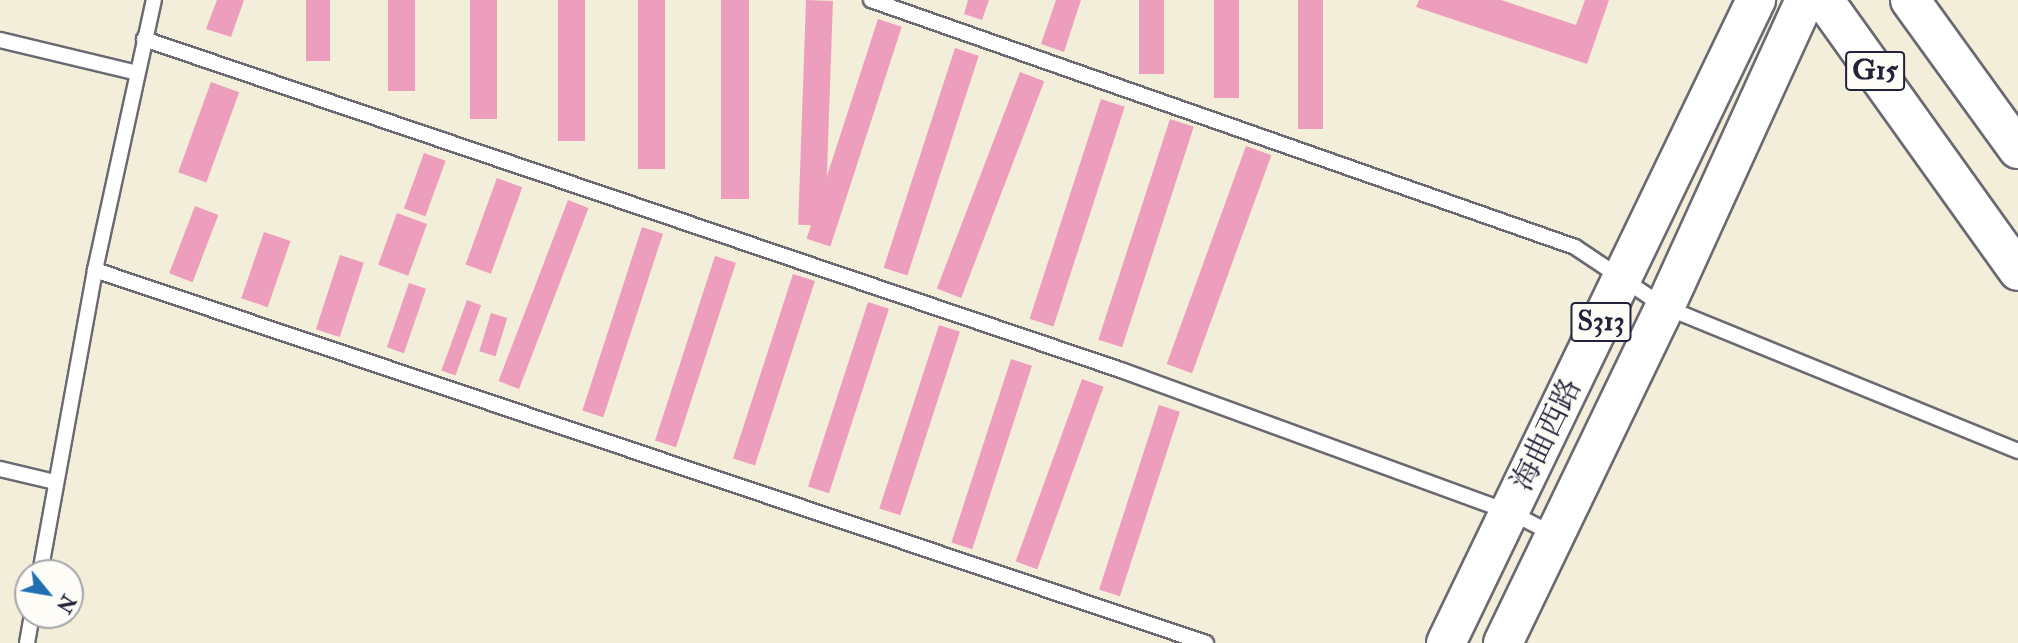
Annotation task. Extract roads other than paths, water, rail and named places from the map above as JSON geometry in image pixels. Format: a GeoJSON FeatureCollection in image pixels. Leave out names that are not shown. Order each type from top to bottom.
{"type":"FeatureCollection","features":[{"type":"Feature","properties":{"kind":"main road","name":"海曲西路"},"geometry":{"type":"LineString","coordinates":[[1446,643],[1756,0]]}},
{"type":"Feature","properties":{"kind":"main road","name":"海曲西路"},"geometry":{"type":"LineString","coordinates":[[1503,643],[1665,307],[1805,0]]}},
{"type":"Feature","properties":{"kind":"main road","name":"G15"},"geometry":{"type":"LineString","coordinates":[[1824,0],[2018,271]]}},
{"type":"Feature","properties":{"kind":"main road","name":"G15"},"geometry":{"type":"LineString","coordinates":[[1910,0],[2018,149]]}},
{"type":"Feature","properties":{"kind":"lane"},"geometry":{"type":"LineString","coordinates":[[42,559],[95,270],[154,0]]}},
{"type":"Feature","properties":{"kind":"lane"},"geometry":{"type":"LineString","coordinates":[[872,0],[1575,247],[1665,307],[2018,451]]}},
{"type":"Feature","properties":{"kind":"lane"},"geometry":{"type":"LineString","coordinates":[[144,39],[1108,365],[1510,512],[1556,536]]}},
{"type":"Feature","properties":{"kind":"lane"},"geometry":{"type":"LineString","coordinates":[[0,40],[137,73]]}},
{"type":"Feature","properties":{"kind":"lane"},"geometry":{"type":"LineString","coordinates":[[95,270],[1206,643]]}},
{"type":"Feature","properties":{"kind":"lane"},"geometry":{"type":"LineString","coordinates":[[0,469],[55,482]]}}]}
